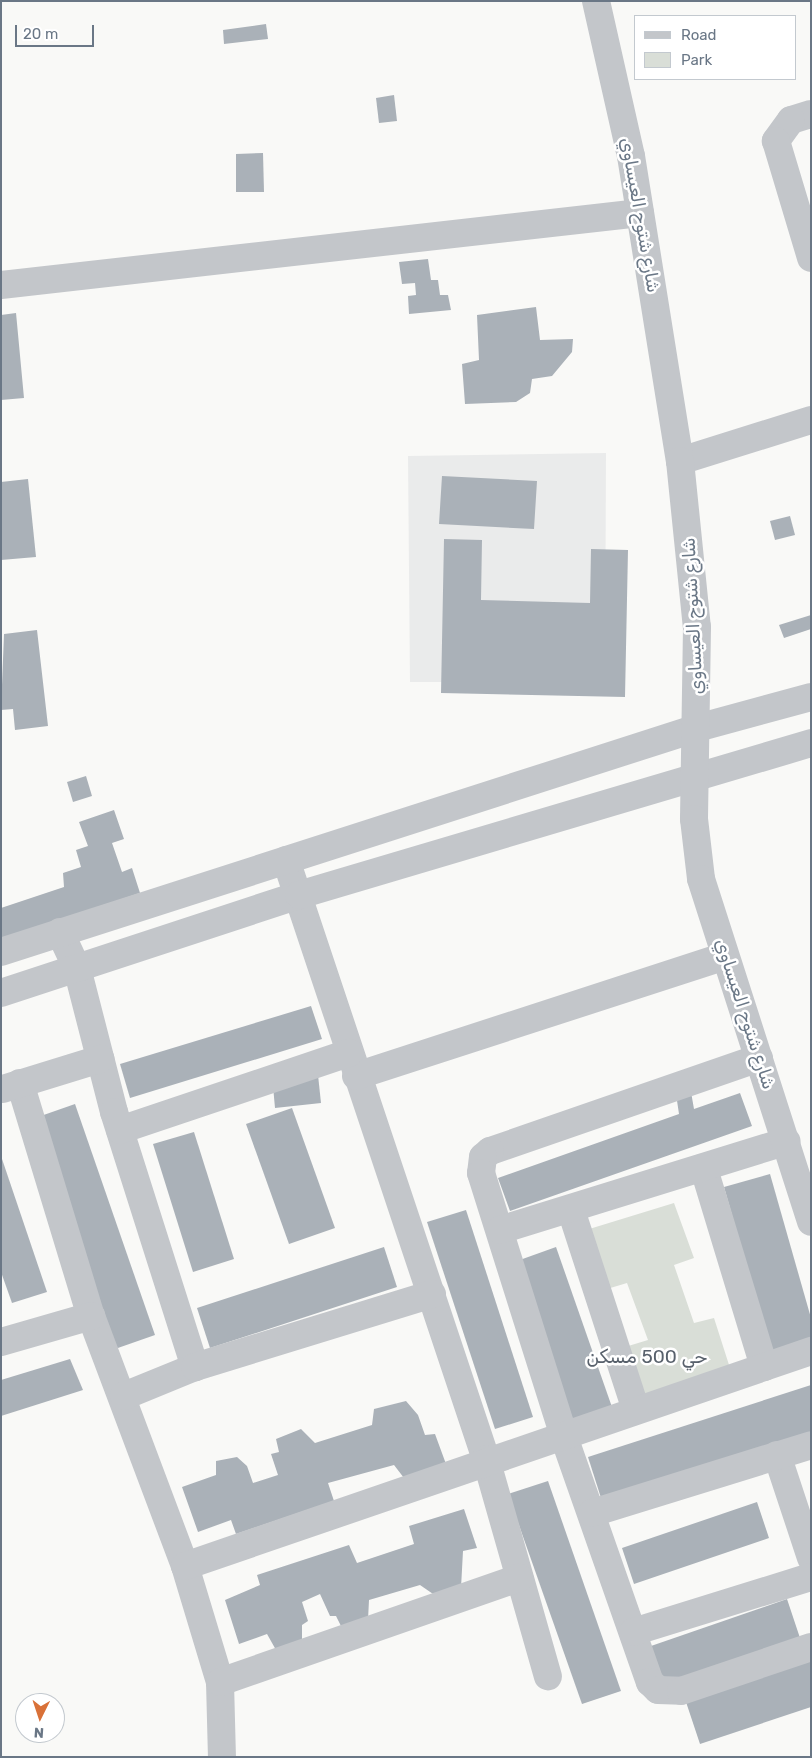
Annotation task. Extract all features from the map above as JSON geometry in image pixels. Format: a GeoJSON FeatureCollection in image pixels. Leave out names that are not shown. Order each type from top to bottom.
{"type":"FeatureCollection","features":[{"type":"Feature","properties":{"kind":"street","name":"شارع شتوح العيساوي"},"geometry":{"type":"LineString","coordinates":[[596,1],[640,212],[680,460],[697,627],[697,728],[694,819],[702,879],[724,956],[787,1141],[805,1178],[811,1222]]}},
{"type":"Feature","properties":{"kind":"street"},"geometry":{"type":"LineString","coordinates":[[811,114],[791,120],[776,141],[811,258]]}},
{"type":"Feature","properties":{"kind":"street"},"geometry":{"type":"LineString","coordinates":[[1,285],[640,212]]}},
{"type":"Feature","properties":{"kind":"street"},"geometry":{"type":"LineString","coordinates":[[680,460],[811,420]]}},
{"type":"Feature","properties":{"kind":"street"},"geometry":{"type":"LineString","coordinates":[[1,952],[697,728],[811,697]]}},
{"type":"Feature","properties":{"kind":"street"},"geometry":{"type":"LineString","coordinates":[[1,993],[299,895],[695,775],[811,743]]}},
{"type":"Feature","properties":{"kind":"street"},"geometry":{"type":"LineString","coordinates":[[286,860],[486,1459],[548,1676]]}},
{"type":"Feature","properties":{"kind":"street"},"geometry":{"type":"LineString","coordinates":[[60,932],[77,968],[120,1130],[195,1367]]}},
{"type":"Feature","properties":{"kind":"street"},"geometry":{"type":"LineString","coordinates":[[120,1130],[724,956]]}},
{"type":"Feature","properties":{"kind":"street"},"geometry":{"type":"LineString","coordinates":[[759,1058],[490,1151],[483,1157],[481,1173],[564,1437],[650,1682],[670,1692],[811,1647]]}},
{"type":"Feature","properties":{"kind":"street"},"geometry":{"type":"LineString","coordinates":[[100,1059],[10,1086],[92,1316],[124,1396],[185,1566],[220,1682],[222,1757]]}},
{"type":"Feature","properties":{"kind":"street"},"geometry":{"type":"LineString","coordinates":[[500,1230],[704,1169],[787,1141]]}},
{"type":"Feature","properties":{"kind":"street"},"geometry":{"type":"LineString","coordinates":[[704,1169],[764,1367]]}},
{"type":"Feature","properties":{"kind":"street"},"geometry":{"type":"LineString","coordinates":[[571,1210],[636,1410]]}},
{"type":"Feature","properties":{"kind":"street"},"geometry":{"type":"LineString","coordinates":[[124,1396],[195,1367],[432,1294]]}},
{"type":"Feature","properties":{"kind":"street"},"geometry":{"type":"LineString","coordinates":[[3,1337],[92,1316]]}},
{"type":"Feature","properties":{"kind":"street"},"geometry":{"type":"LineString","coordinates":[[185,1566],[486,1459],[564,1437],[636,1410],[811,1351]]}},
{"type":"Feature","properties":{"kind":"street"},"geometry":{"type":"LineString","coordinates":[[592,1513],[811,1445]]}},
{"type":"Feature","properties":{"kind":"street"},"geometry":{"type":"LineString","coordinates":[[777,1455],[811,1558]]}},
{"type":"Feature","properties":{"kind":"street"},"geometry":{"type":"LineString","coordinates":[[633,1632],[811,1577]]}},
{"type":"Feature","properties":{"kind":"street"},"geometry":{"type":"LineString","coordinates":[[220,1682],[519,1578]]}},
{"type":"Feature","properties":{"kind":"shaded area"},"geometry":{"type":"Polygon","coordinates":[[[606,453],[605,682],[410,682],[408,456],[606,453]]]}},
{"type":"Feature","properties":{"kind":"green space"},"geometry":{"type":"Polygon","coordinates":[[[674,1203],[694,1258],[674,1265],[694,1323],[714,1318],[730,1368],[641,1397],[625,1347],[648,1340],[627,1283],[607,1289],[586,1230],[674,1203]]]}},
{"type":"Feature","properties":{"kind":"building"},"geometry":{"type":"Polygon","coordinates":[[[266,24],[268,39],[224,44],[223,30],[266,24]]]}},
{"type":"Feature","properties":{"kind":"building"},"geometry":{"type":"Polygon","coordinates":[[[394,95],[397,121],[379,123],[376,98],[394,95]]]}},
{"type":"Feature","properties":{"kind":"building"},"geometry":{"type":"Polygon","coordinates":[[[263,153],[264,192],[236,192],[236,154],[263,153]]]}},
{"type":"Feature","properties":{"kind":"building"},"geometry":{"type":"Polygon","coordinates":[[[428,259],[431,280],[438,280],[440,295],[448,295],[451,310],[409,314],[408,296],[416,295],[415,283],[402,284],[399,262],[428,259]]]}},
{"type":"Feature","properties":{"kind":"building"},"geometry":{"type":"Polygon","coordinates":[[[536,307],[540,340],[573,339],[572,352],[552,376],[532,379],[530,393],[516,402],[465,404],[462,364],[479,360],[477,315],[536,307]]]}},
{"type":"Feature","properties":{"kind":"building"},"geometry":{"type":"Polygon","coordinates":[[[16,313],[24,398],[1,400],[1,315],[16,313]]]}},
{"type":"Feature","properties":{"kind":"building"},"geometry":{"type":"Polygon","coordinates":[[[442,476],[537,481],[534,529],[439,524],[442,476]]]}},
{"type":"Feature","properties":{"kind":"building"},"geometry":{"type":"Polygon","coordinates":[[[28,479],[36,557],[1,560],[1,482],[28,479]]]}},
{"type":"Feature","properties":{"kind":"building"},"geometry":{"type":"Polygon","coordinates":[[[790,516],[795,535],[775,540],[770,521],[790,516]]]}},
{"type":"Feature","properties":{"kind":"building"},"geometry":{"type":"Polygon","coordinates":[[[444,539],[482,540],[481,600],[590,603],[591,549],[628,550],[625,697],[441,693],[444,539]]]}},
{"type":"Feature","properties":{"kind":"building"},"geometry":{"type":"Polygon","coordinates":[[[811,615],[811,629],[784,638],[779,625],[811,615]]]}},
{"type":"Feature","properties":{"kind":"building"},"geometry":{"type":"Polygon","coordinates":[[[37,630],[48,726],[15,730],[13,709],[1,710],[4,634],[37,630]]]}},
{"type":"Feature","properties":{"kind":"building"},"geometry":{"type":"Polygon","coordinates":[[[86,776],[92,796],[73,802],[67,782],[86,776]]]}},
{"type":"Feature","properties":{"kind":"building"},"geometry":{"type":"Polygon","coordinates":[[[114,810],[124,839],[112,843],[122,872],[132,868],[140,893],[1,940],[1,908],[64,887],[63,873],[81,867],[76,850],[88,846],[79,822],[114,810]]]}},
{"type":"Feature","properties":{"kind":"building"},"geometry":{"type":"Polygon","coordinates":[[[311,1006],[322,1039],[130,1098],[120,1064],[311,1006]]]}},
{"type":"Feature","properties":{"kind":"building"},"geometry":{"type":"Polygon","coordinates":[[[272,1075],[318,1075],[321,1103],[275,1108],[272,1075]]]}},
{"type":"Feature","properties":{"kind":"building"},"geometry":{"type":"Polygon","coordinates":[[[691,1092],[694,1109],[740,1093],[752,1126],[510,1211],[498,1178],[679,1114],[676,1094],[691,1092]]]}},
{"type":"Feature","properties":{"kind":"building"},"geometry":{"type":"Polygon","coordinates":[[[75,1104],[155,1335],[115,1349],[35,1118],[75,1104]]]}},
{"type":"Feature","properties":{"kind":"building"},"geometry":{"type":"Polygon","coordinates":[[[292,1108],[335,1228],[289,1244],[246,1124],[292,1108]]]}},
{"type":"Feature","properties":{"kind":"building"},"geometry":{"type":"Polygon","coordinates":[[[194,1132],[234,1259],[193,1272],[153,1144],[194,1132]]]}},
{"type":"Feature","properties":{"kind":"building"},"geometry":{"type":"Polygon","coordinates":[[[1,1156],[47,1292],[12,1303],[1,1272],[1,1156]]]}},
{"type":"Feature","properties":{"kind":"building"},"geometry":{"type":"Polygon","coordinates":[[[770,1174],[811,1318],[811,1342],[771,1353],[724,1187],[770,1174]]]}},
{"type":"Feature","properties":{"kind":"building"},"geometry":{"type":"Polygon","coordinates":[[[466,1210],[533,1417],[495,1429],[427,1222],[466,1210]]]}},
{"type":"Feature","properties":{"kind":"building"},"geometry":{"type":"Polygon","coordinates":[[[384,1247],[397,1287],[210,1348],[197,1308],[384,1247]]]}},
{"type":"Feature","properties":{"kind":"building"},"geometry":{"type":"Polygon","coordinates":[[[556,1247],[613,1410],[574,1423],[517,1261],[556,1247]]]}},
{"type":"Feature","properties":{"kind":"building"},"geometry":{"type":"Polygon","coordinates":[[[70,1359],[83,1390],[1,1416],[1,1380],[70,1359]]]}},
{"type":"Feature","properties":{"kind":"building"},"geometry":{"type":"Polygon","coordinates":[[[811,1385],[811,1433],[602,1501],[588,1457],[811,1385]]]}},
{"type":"Feature","properties":{"kind":"building"},"geometry":{"type":"Polygon","coordinates":[[[406,1401],[418,1415],[425,1435],[435,1434],[446,1464],[404,1478],[394,1465],[328,1483],[334,1501],[236,1534],[231,1520],[198,1532],[182,1487],[216,1475],[216,1461],[237,1457],[247,1466],[253,1483],[278,1475],[271,1454],[279,1452],[276,1439],[301,1429],[315,1443],[372,1425],[374,1409],[406,1401]]]}},
{"type":"Feature","properties":{"kind":"building"},"geometry":{"type":"Polygon","coordinates":[[[548,1481],[621,1691],[582,1704],[508,1494],[548,1481]]]}},
{"type":"Feature","properties":{"kind":"building"},"geometry":{"type":"Polygon","coordinates":[[[757,1502],[769,1538],[634,1584],[622,1548],[757,1502]]]}},
{"type":"Feature","properties":{"kind":"building"},"geometry":{"type":"Polygon","coordinates":[[[464,1509],[477,1548],[463,1551],[461,1588],[436,1596],[420,1585],[369,1600],[368,1620],[343,1630],[336,1616],[330,1616],[320,1594],[302,1602],[308,1621],[302,1625],[302,1640],[276,1650],[267,1634],[239,1644],[225,1600],[260,1585],[257,1575],[349,1545],[357,1563],[414,1544],[409,1526],[464,1509]]]}},
{"type":"Feature","properties":{"kind":"building"},"geometry":{"type":"Polygon","coordinates":[[[787,1599],[800,1638],[665,1685],[651,1646],[787,1599]]]}},
{"type":"Feature","properties":{"kind":"building"},"geometry":{"type":"Polygon","coordinates":[[[811,1661],[811,1707],[700,1744],[686,1702],[811,1661]]]}},
{"type":"Feature","properties":{"kind":"district","name":"حي 500 مسكن"},"geometry":{"type":"Point","coordinates":[647,1357]}}]}
